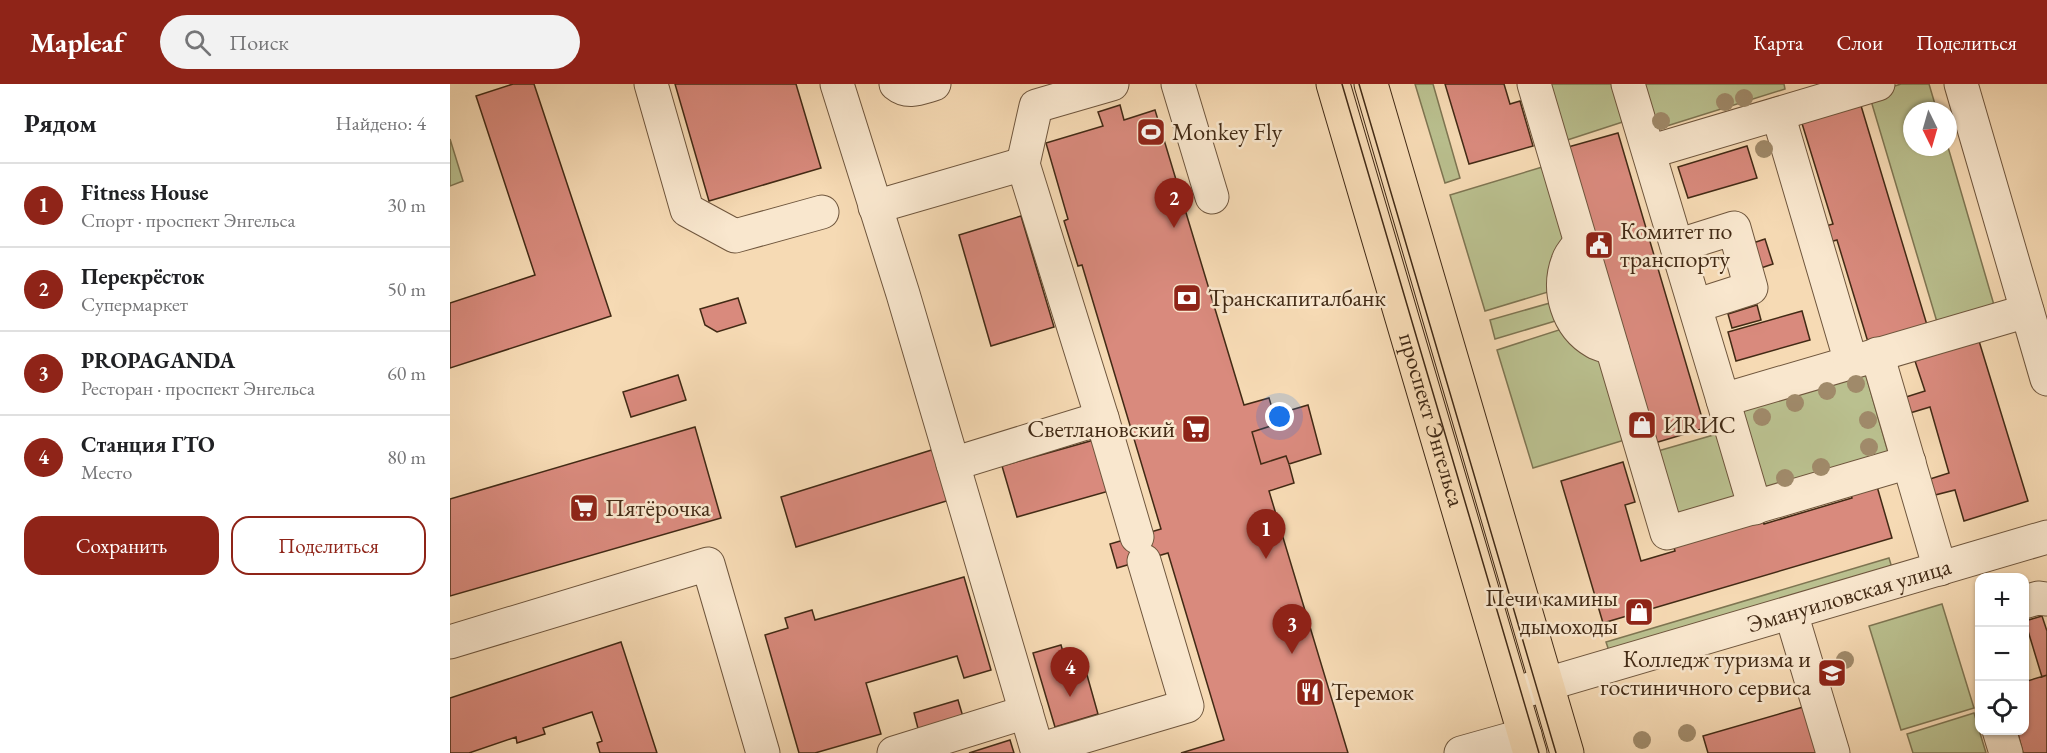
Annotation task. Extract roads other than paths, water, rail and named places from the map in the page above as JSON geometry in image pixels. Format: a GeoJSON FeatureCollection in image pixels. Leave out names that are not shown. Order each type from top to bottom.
{"type":"FeatureCollection","features":[{"type":"Feature","properties":{"kind":"main road","name":"проспект Энгельса"},"geometry":{"type":"LineString","coordinates":[[1334,84],[1527,744]]}},
{"type":"Feature","properties":{"kind":"main road","name":"проспект Энгельса"},"geometry":{"type":"LineString","coordinates":[[1371,84],[1567,753]]}},
{"type":"Feature","properties":{"kind":"street"},"geometry":{"type":"LineString","coordinates":[[651,84],[687,210],[735,236],[822,212]]}},
{"type":"Feature","properties":{"kind":"street"},"geometry":{"type":"LineString","coordinates":[[837,84],[1038,752],[1187,706],[1102,418],[1023,164],[1036,106],[1112,84]]}},
{"type":"Feature","properties":{"kind":"street"},"geometry":{"type":"LineString","coordinates":[[896,84],[911,90],[934,84]]}},
{"type":"Feature","properties":{"kind":"street"},"geometry":{"type":"LineString","coordinates":[[1178,84],[1212,196]]}},
{"type":"Feature","properties":{"kind":"street"},"geometry":{"type":"LineString","coordinates":[[1534,84],[1581,242],[1568,259],[1563,292],[1572,322],[1595,343],[1612,348],[1667,533],[1909,462]]}},
{"type":"Feature","properties":{"kind":"street"},"geometry":{"type":"LineString","coordinates":[[1628,84],[1755,508]]}},
{"type":"Feature","properties":{"kind":"street"},"geometry":{"type":"LineString","coordinates":[[1649,152],[1789,102],[1878,84]]}},
{"type":"Feature","properties":{"kind":"street"},"geometry":{"type":"LineString","coordinates":[[1961,84],[2047,379]]}},
{"type":"Feature","properties":{"kind":"street"},"geometry":{"type":"LineString","coordinates":[[1789,102],[1864,358],[1909,462],[1940,569]]}},
{"type":"Feature","properties":{"kind":"street"},"geometry":{"type":"LineString","coordinates":[[1346,129],[1381,119]]}},
{"type":"Feature","properties":{"kind":"street"},"geometry":{"type":"LineString","coordinates":[[875,207],[1023,164]]}},
{"type":"Feature","properties":{"kind":"street"},"geometry":{"type":"LineString","coordinates":[[1677,246],[1734,228],[1751,288],[1695,306]]}},
{"type":"Feature","properties":{"kind":"street"},"geometry":{"type":"LineString","coordinates":[[1723,400],[2027,311]]}},
{"type":"Feature","properties":{"kind":"street"},"geometry":{"type":"LineString","coordinates":[[953,464],[1102,418]]}},
{"type":"Feature","properties":{"kind":"street","name":"Эмануиловская улица"},"geometry":{"type":"LineString","coordinates":[[1513,694],[1940,569],[1995,566],[2047,537]]}},
{"type":"Feature","properties":{"kind":"street"},"geometry":{"type":"LineString","coordinates":[[450,642],[708,564],[763,753]]}},
{"type":"Feature","properties":{"kind":"street"},"geometry":{"type":"LineString","coordinates":[[2029,601],[2038,598],[2047,599]]}},
{"type":"Feature","properties":{"kind":"street"},"geometry":{"type":"LineString","coordinates":[[1791,613],[1833,753]]}},
{"type":"Feature","properties":{"kind":"street"},"geometry":{"type":"LineString","coordinates":[[894,753],[1026,712]]}},
{"type":"Feature","properties":{"kind":"street"},"geometry":{"type":"LineString","coordinates":[[2001,735],[2006,753]]}},
{"type":"Feature","properties":{"kind":"street"},"geometry":{"type":"LineString","coordinates":[[1461,753],[1527,744]]}},
{"type":"Feature","properties":{"kind":"tram line"},"geometry":{"type":"LineString","coordinates":[[1342,84],[1539,753]]}},
{"type":"Feature","properties":{"kind":"tram line"},"geometry":{"type":"LineString","coordinates":[[1359,84],[1556,753]]}},
{"type":"Feature","properties":{"kind":"place","name":"Monkey Fly"},"geometry":{"type":"Point","coordinates":[1151,132]}},
{"type":"Feature","properties":{"kind":"place","name":"Перекрёсток"},"geometry":{"type":"Point","coordinates":[1174,228]}},
{"type":"Feature","properties":{"kind":"place","name":"Комитет по транспорту"},"geometry":{"type":"Point","coordinates":[1599,245]}},
{"type":"Feature","properties":{"kind":"place","name":"Транскапиталбанк"},"geometry":{"type":"Point","coordinates":[1187,298]}},
{"type":"Feature","properties":{"kind":"place","name":"ИRИС"},"geometry":{"type":"Point","coordinates":[1642,425]}},
{"type":"Feature","properties":{"kind":"place","name":"Светлановский"},"geometry":{"type":"Point","coordinates":[1196,429]}},
{"type":"Feature","properties":{"kind":"place","name":"Пятёрочка"},"geometry":{"type":"Point","coordinates":[584,508]}},
{"type":"Feature","properties":{"kind":"place","name":"Fitness House"},"geometry":{"type":"Point","coordinates":[1266,559]}},
{"type":"Feature","properties":{"kind":"place","name":"Печи камины дымоходы"},"geometry":{"type":"Point","coordinates":[1639,612]}},
{"type":"Feature","properties":{"kind":"place","name":"PROPAGANDA"},"geometry":{"type":"Point","coordinates":[1292,654]}},
{"type":"Feature","properties":{"kind":"place","name":"Колледж туризма и гостиничного сервиса"},"geometry":{"type":"Point","coordinates":[1832,673]}},
{"type":"Feature","properties":{"kind":"place","name":"Теремок"},"geometry":{"type":"Point","coordinates":[1310,692]}},
{"type":"Feature","properties":{"kind":"place","name":"Станция ГТО"},"geometry":{"type":"Point","coordinates":[1070,697]}}]}
